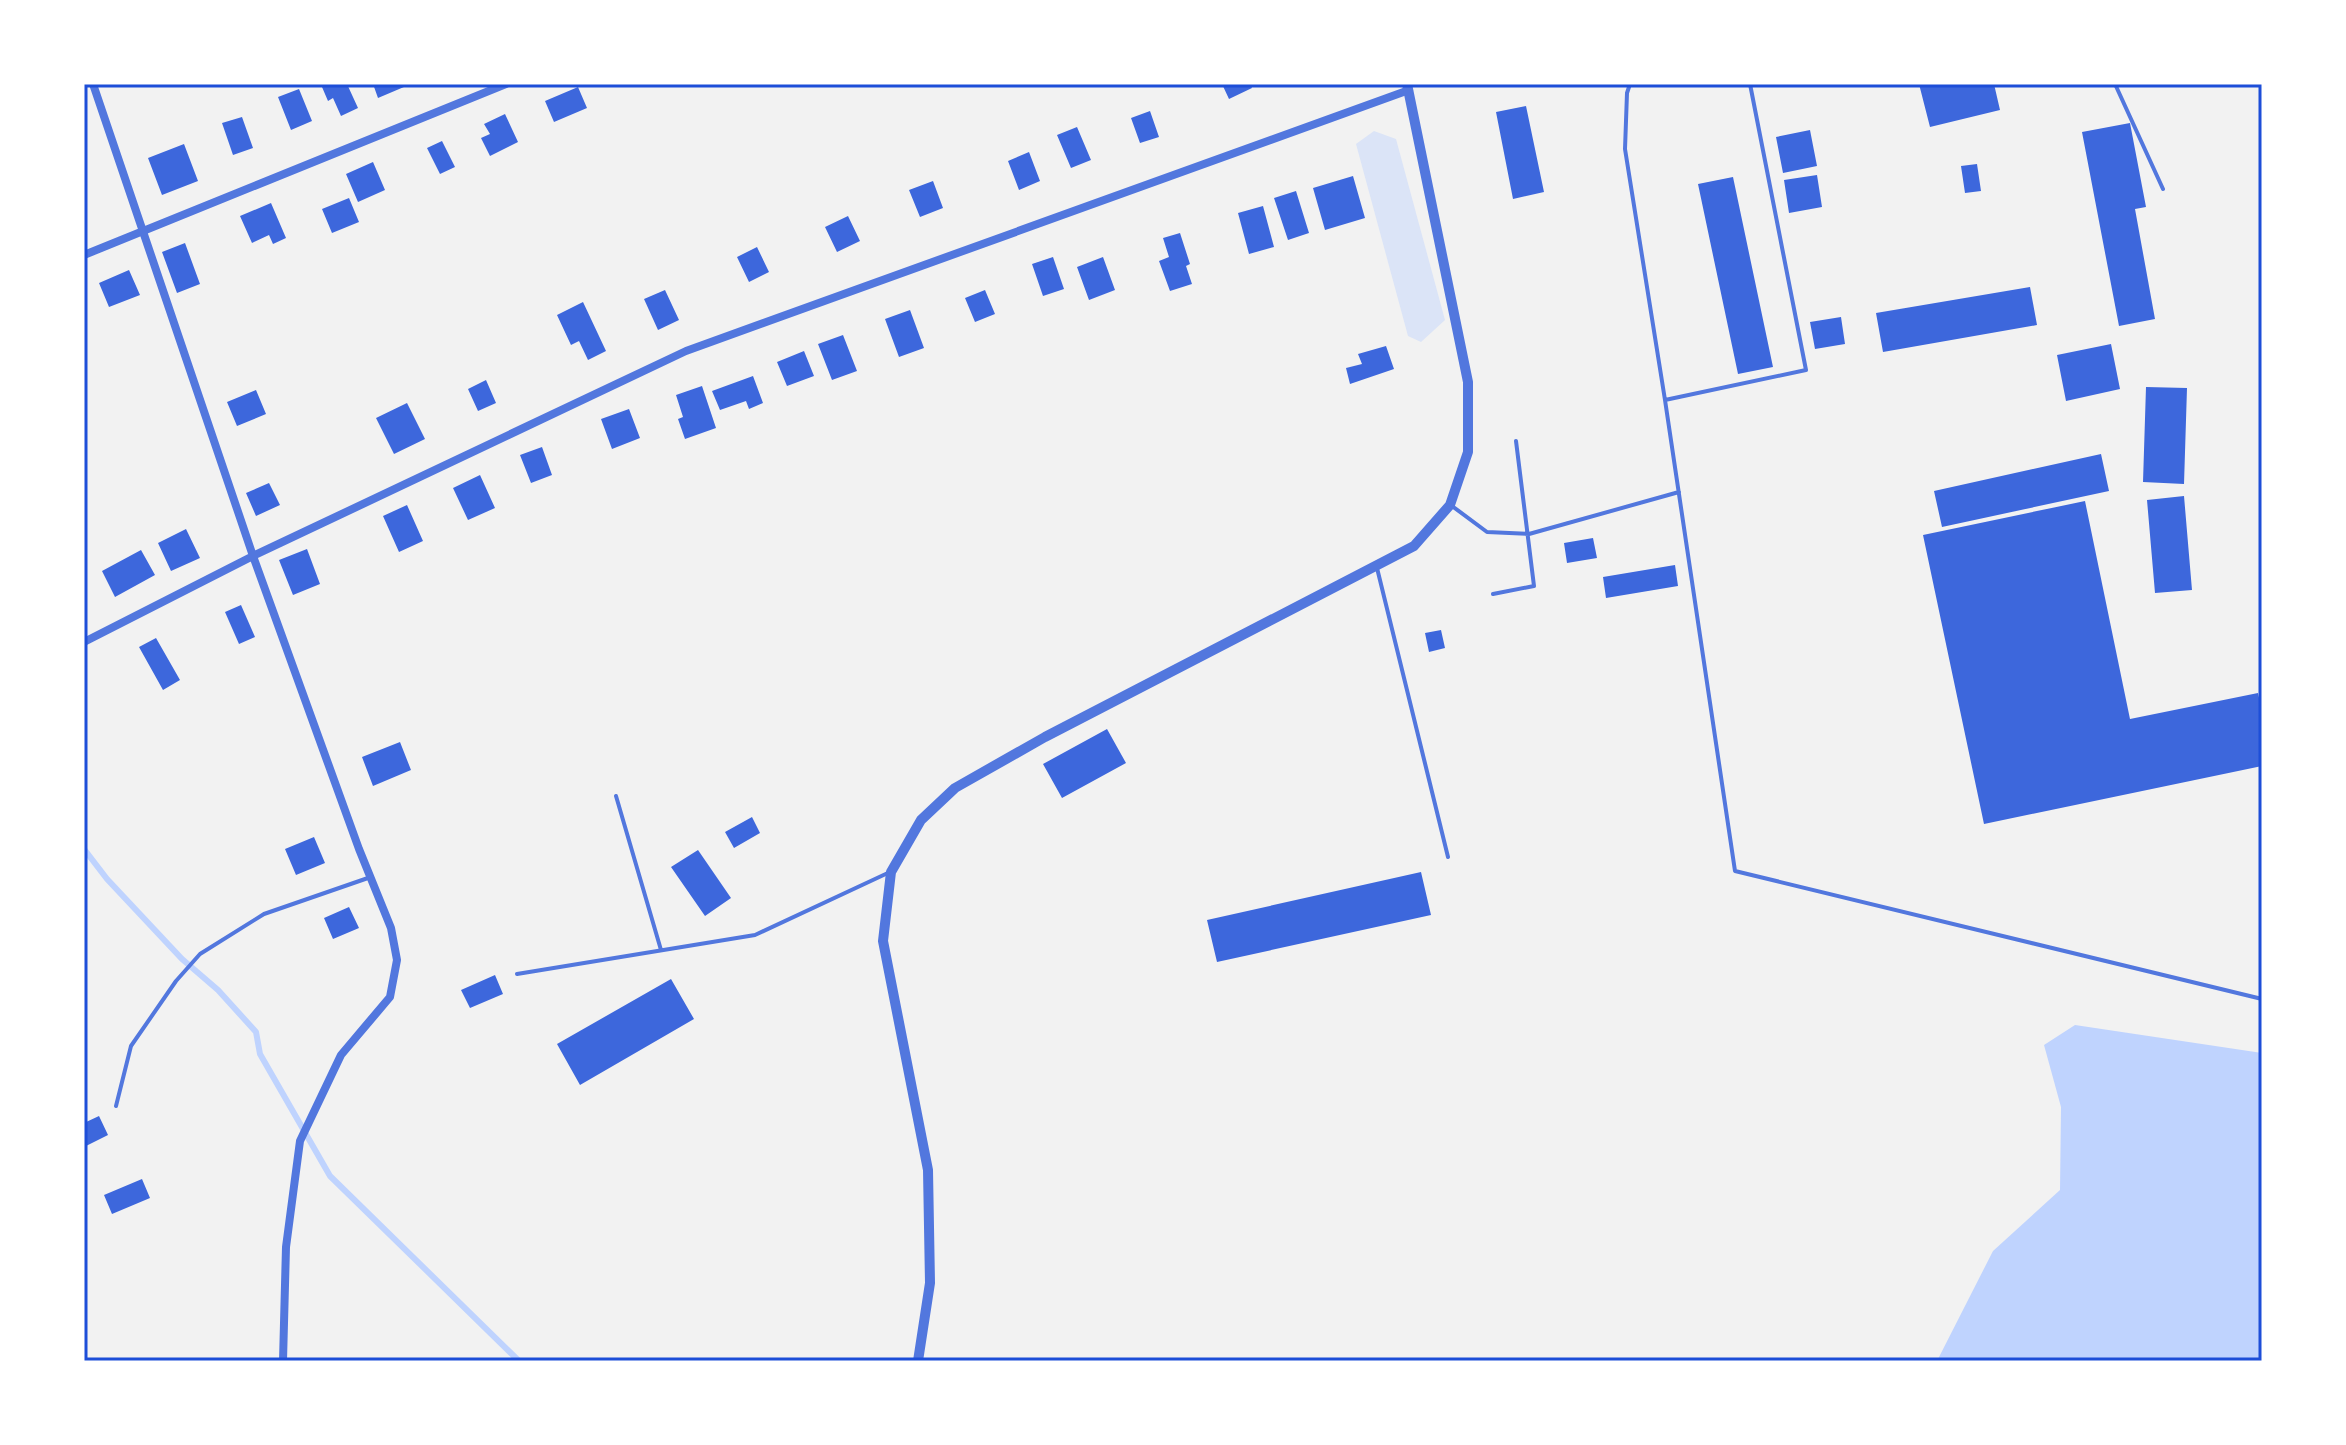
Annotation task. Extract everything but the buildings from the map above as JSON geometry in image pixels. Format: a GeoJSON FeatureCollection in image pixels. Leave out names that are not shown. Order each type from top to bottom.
{"type":"FeatureCollection","features":[{"type":"Feature","properties":{"kind":"street"},"geometry":{"type":"LineString","coordinates":[[93,84],[253,556],[391,928],[397,960],[390,997],[341,1055],[300,1141],[286,1247],[283,1361]]}},
{"type":"Feature","properties":{"kind":"street"},"geometry":{"type":"LineString","coordinates":[[84,255],[506,84]]}},
{"type":"Feature","properties":{"kind":"street"},"geometry":{"type":"LineString","coordinates":[[84,642],[253,556],[686,351],[1408,87],[1468,382],[1468,452],[1450,505],[1414,546],[1045,737],[955,788],[921,820],[891,872],[883,941],[928,1170],[930,1283],[918,1361]]}},
{"type":"Feature","properties":{"kind":"lane"},"geometry":{"type":"LineString","coordinates":[[1630,84],[1625,149],[1735,871],[2262,999]]}},
{"type":"Feature","properties":{"kind":"lane"},"geometry":{"type":"LineString","coordinates":[[1665,400],[1806,370],[1750,84]]}},
{"type":"Feature","properties":{"kind":"lane"},"geometry":{"type":"LineString","coordinates":[[2115,84],[2163,189]]}},
{"type":"Feature","properties":{"kind":"lane"},"geometry":{"type":"LineString","coordinates":[[1493,594],[1534,586],[1516,441]]}},
{"type":"Feature","properties":{"kind":"lane"},"geometry":{"type":"LineString","coordinates":[[1450,505],[1487,532],[1529,534],[1679,492]]}},
{"type":"Feature","properties":{"kind":"lane"},"geometry":{"type":"LineString","coordinates":[[1376,565],[1448,857]]}},
{"type":"Feature","properties":{"kind":"lane"},"geometry":{"type":"LineString","coordinates":[[616,796],[661,950]]}},
{"type":"Feature","properties":{"kind":"lane"},"geometry":{"type":"LineString","coordinates":[[517,974],[755,935],[891,872]]}},
{"type":"Feature","properties":{"kind":"lane"},"geometry":{"type":"LineString","coordinates":[[116,1106],[131,1046],[176,981],[200,954],[264,914],[371,877]]}},
{"type":"Feature","properties":{"kind":"shaded area"},"geometry":{"type":"Polygon","coordinates":[[[1374,131],[1396,139],[1445,320],[1421,342],[1408,336],[1356,144],[1374,131]]]}},
{"type":"Feature","properties":{"kind":"water"},"geometry":{"type":"Polygon","coordinates":[[[2075,1025],[2262,1053],[2262,1361],[1937,1361],[1993,1251],[2060,1190],[2061,1107],[2044,1045],[2075,1025]]]}},
{"type":"Feature","properties":{"kind":"waterway"},"geometry":{"type":"LineString","coordinates":[[84,849],[107,879],[182,959],[218,990],[256,1032],[260,1054],[330,1176],[519,1361]]}}]}
